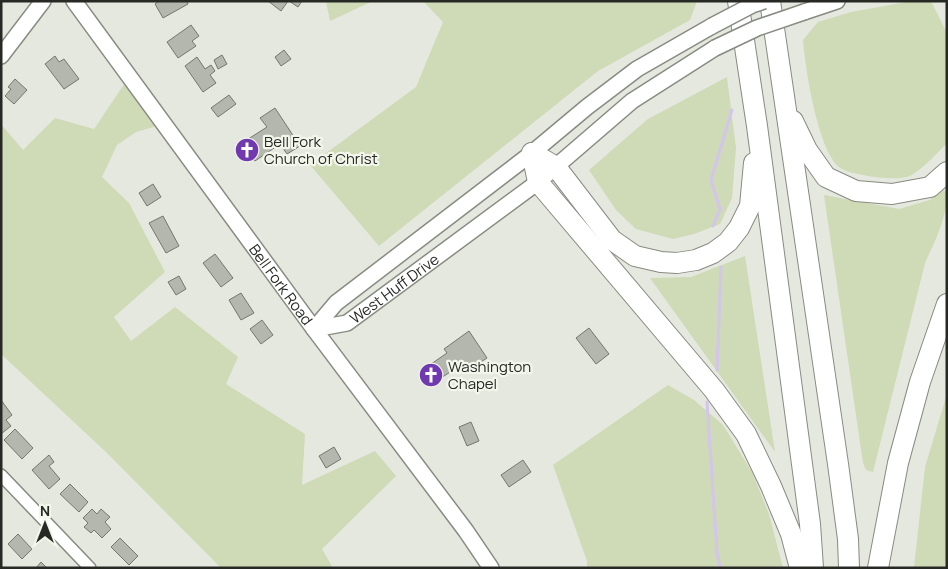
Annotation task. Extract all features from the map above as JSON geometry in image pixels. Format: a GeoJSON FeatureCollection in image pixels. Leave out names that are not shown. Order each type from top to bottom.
{"type":"FeatureCollection","features":[{"type":"Feature","properties":{"kind":"highway"},"geometry":{"type":"LineString","coordinates":[[738,1],[757,126],[810,524],[813,568]]}},
{"type":"Feature","properties":{"kind":"highway"},"geometry":{"type":"LineString","coordinates":[[770,1],[838,464],[848,539],[849,568]]}},
{"type":"Feature","properties":{"kind":"highway"},"geometry":{"type":"LineString","coordinates":[[785,108],[808,150],[826,177],[856,191],[892,194],[930,187],[947,172]]}},
{"type":"Feature","properties":{"kind":"highway"},"geometry":{"type":"LineString","coordinates":[[532,153],[556,167],[612,240],[635,256],[661,262],[677,263],[696,260],[712,253],[728,242],[739,228],[750,206],[757,126]]}},
{"type":"Feature","properties":{"kind":"highway"},"geometry":{"type":"LineString","coordinates":[[532,153],[538,182],[714,390],[746,434],[791,534],[800,568]]}},
{"type":"Feature","properties":{"kind":"highway"},"geometry":{"type":"LineString","coordinates":[[878,568],[898,463],[920,382],[947,304]]}},
{"type":"Feature","properties":{"kind":"main road"},"geometry":{"type":"LineString","coordinates":[[1,56],[43,1]]}},
{"type":"Feature","properties":{"kind":"main road","name":"Bell Fork Road"},"geometry":{"type":"LineString","coordinates":[[74,1],[314,329],[466,531],[491,568]]}},
{"type":"Feature","properties":{"kind":"main road","name":"West Huff Drive"},"geometry":{"type":"LineString","coordinates":[[314,329],[336,303],[532,153],[586,107],[637,69],[712,26],[752,5],[764,1]]}},
{"type":"Feature","properties":{"kind":"main road","name":"West Huff Drive"},"geometry":{"type":"LineString","coordinates":[[314,329],[347,323],[538,182],[632,101],[714,48],[758,28],[837,1]]}},
{"type":"Feature","properties":{"kind":"street"},"geometry":{"type":"LineString","coordinates":[[1,475],[90,568]]}},
{"type":"Feature","properties":{"kind":"green space"},"geometry":{"type":"Polygon","coordinates":[[[326,1],[373,1],[330,21],[326,1]]]}},
{"type":"Feature","properties":{"kind":"green space"},"geometry":{"type":"Polygon","coordinates":[[[423,1],[697,1],[690,20],[598,71],[379,246],[310,165],[416,87],[443,22],[423,1]]]}},
{"type":"Feature","properties":{"kind":"green space"},"geometry":{"type":"Polygon","coordinates":[[[912,1],[931,1],[947,33],[947,143],[930,161],[906,177],[878,177],[842,169],[834,161],[826,147],[820,129],[810,89],[803,40],[818,22],[851,12],[912,1]]]}},
{"type":"Feature","properties":{"kind":"green space"},"geometry":{"type":"Polygon","coordinates":[[[727,77],[736,148],[732,198],[720,224],[694,234],[673,239],[636,229],[616,210],[589,170],[648,119],[727,77]]]}},
{"type":"Feature","properties":{"kind":"green space"},"geometry":{"type":"Polygon","coordinates":[[[127,80],[164,124],[136,132],[117,145],[102,177],[129,203],[165,272],[114,317],[131,341],[175,307],[238,357],[226,384],[305,434],[302,485],[375,451],[396,476],[322,549],[333,568],[221,568],[107,453],[1,354],[1,124],[23,150],[55,118],[94,129],[127,80]]]}},
{"type":"Feature","properties":{"kind":"green space"},"geometry":{"type":"Polygon","coordinates":[[[942,189],[947,193],[945,211],[940,229],[925,263],[873,472],[866,470],[863,463],[824,195],[899,209],[930,200],[942,189]]]}},
{"type":"Feature","properties":{"kind":"green space"},"geometry":{"type":"Polygon","coordinates":[[[745,256],[775,452],[650,278],[691,277],[745,256]]]}},
{"type":"Feature","properties":{"kind":"green space"},"geometry":{"type":"Polygon","coordinates":[[[668,385],[694,400],[723,425],[752,472],[769,514],[783,568],[587,568],[587,561],[553,465],[668,385]]]}},
{"type":"Feature","properties":{"kind":"green space"},"geometry":{"type":"Polygon","coordinates":[[[947,394],[947,568],[914,568],[925,467],[947,394]]]}},
{"type":"Feature","properties":{"kind":"building"},"geometry":{"type":"Polygon","coordinates":[[[159,1],[187,1],[188,4],[163,18],[155,4],[159,1]]]}},
{"type":"Feature","properties":{"kind":"building"},"geometry":{"type":"Polygon","coordinates":[[[268,1],[288,1],[281,11],[268,1]]]}},
{"type":"Feature","properties":{"kind":"building"},"geometry":{"type":"Polygon","coordinates":[[[289,1],[302,1],[298,7],[289,1]]]}},
{"type":"Feature","properties":{"kind":"building"},"geometry":{"type":"Polygon","coordinates":[[[191,25],[199,36],[192,41],[196,46],[178,58],[167,42],[191,25]]]}},
{"type":"Feature","properties":{"kind":"building"},"geometry":{"type":"Polygon","coordinates":[[[284,50],[291,59],[281,66],[275,57],[284,50]]]}},
{"type":"Feature","properties":{"kind":"building"},"geometry":{"type":"Polygon","coordinates":[[[222,55],[227,64],[218,69],[214,60],[222,55]]]}},
{"type":"Feature","properties":{"kind":"building"},"geometry":{"type":"Polygon","coordinates":[[[55,56],[59,62],[64,59],[79,79],[64,89],[45,64],[55,56]]]}},
{"type":"Feature","properties":{"kind":"building"},"geometry":{"type":"Polygon","coordinates":[[[197,57],[205,69],[211,65],[215,71],[210,75],[216,83],[203,92],[185,66],[197,57]]]}},
{"type":"Feature","properties":{"kind":"building"},"geometry":{"type":"Polygon","coordinates":[[[15,79],[27,90],[14,104],[5,96],[11,89],[8,87],[15,79]]]}},
{"type":"Feature","properties":{"kind":"building"},"geometry":{"type":"Polygon","coordinates":[[[229,95],[236,104],[218,117],[211,108],[229,95]]]}},
{"type":"Feature","properties":{"kind":"building"},"geometry":{"type":"Polygon","coordinates":[[[275,108],[300,146],[287,154],[280,144],[255,161],[242,143],[267,127],[260,118],[275,108]]]}},
{"type":"Feature","properties":{"kind":"building"},"geometry":{"type":"Polygon","coordinates":[[[153,184],[161,197],[147,206],[139,193],[153,184]]]}},
{"type":"Feature","properties":{"kind":"building"},"geometry":{"type":"Polygon","coordinates":[[[163,216],[179,246],[166,253],[149,223],[163,216]]]}},
{"type":"Feature","properties":{"kind":"building"},"geometry":{"type":"Polygon","coordinates":[[[215,254],[233,278],[221,287],[203,263],[215,254]]]}},
{"type":"Feature","properties":{"kind":"building"},"geometry":{"type":"Polygon","coordinates":[[[179,276],[186,289],[176,295],[168,282],[179,276]]]}},
{"type":"Feature","properties":{"kind":"building"},"geometry":{"type":"Polygon","coordinates":[[[241,293],[254,313],[241,320],[229,300],[241,293]]]}},
{"type":"Feature","properties":{"kind":"building"},"geometry":{"type":"Polygon","coordinates":[[[262,320],[273,335],[261,344],[250,329],[262,320]]]}},
{"type":"Feature","properties":{"kind":"building"},"geometry":{"type":"Polygon","coordinates":[[[589,328],[609,354],[596,364],[576,338],[589,328]]]}},
{"type":"Feature","properties":{"kind":"building"},"geometry":{"type":"Polygon","coordinates":[[[469,331],[487,358],[473,367],[470,364],[461,371],[458,367],[430,385],[421,371],[447,353],[444,349],[469,331]]]}},
{"type":"Feature","properties":{"kind":"building"},"geometry":{"type":"Polygon","coordinates":[[[1,400],[12,415],[6,420],[11,426],[1,434],[1,400]]]}},
{"type":"Feature","properties":{"kind":"building"},"geometry":{"type":"Polygon","coordinates":[[[471,422],[479,441],[467,446],[459,427],[471,422]]]}},
{"type":"Feature","properties":{"kind":"building"},"geometry":{"type":"Polygon","coordinates":[[[15,429],[33,448],[22,459],[4,440],[15,429]]]}},
{"type":"Feature","properties":{"kind":"building"},"geometry":{"type":"Polygon","coordinates":[[[334,447],[341,459],[326,468],[319,456],[334,447]]]}},
{"type":"Feature","properties":{"kind":"building"},"geometry":{"type":"Polygon","coordinates":[[[49,455],[54,462],[49,466],[60,479],[49,489],[32,470],[49,455]]]}},
{"type":"Feature","properties":{"kind":"building"},"geometry":{"type":"Polygon","coordinates":[[[523,460],[531,472],[509,487],[501,475],[523,460]]]}},
{"type":"Feature","properties":{"kind":"building"},"geometry":{"type":"Polygon","coordinates":[[[70,484],[88,502],[79,512],[60,494],[70,484]]]}},
{"type":"Feature","properties":{"kind":"building"},"geometry":{"type":"Polygon","coordinates":[[[92,509],[97,514],[101,509],[110,517],[105,522],[111,529],[102,538],[94,530],[91,533],[84,527],[88,523],[83,518],[92,509]]]}},
{"type":"Feature","properties":{"kind":"building"},"geometry":{"type":"Polygon","coordinates":[[[18,534],[32,549],[22,559],[8,544],[18,534]]]}},
{"type":"Feature","properties":{"kind":"building"},"geometry":{"type":"Polygon","coordinates":[[[120,538],[138,556],[129,565],[111,547],[120,538]]]}},
{"type":"Feature","properties":{"kind":"building"},"geometry":{"type":"Polygon","coordinates":[[[41,562],[47,568],[36,568],[41,562]]]}},
{"type":"Feature","properties":{"kind":"waterway"},"geometry":{"type":"LineString","coordinates":[[713,226],[720,209],[711,180],[732,110]]}},
{"type":"Feature","properties":{"kind":"waterway"},"geometry":{"type":"LineString","coordinates":[[717,370],[721,267]]}},
{"type":"Feature","properties":{"kind":"waterway"},"geometry":{"type":"LineString","coordinates":[[707,402],[717,552],[720,568]]}},
{"type":"Feature","properties":{"kind":"place","name":"Bell Fork Church of Christ"},"geometry":{"type":"Point","coordinates":[247,150]}},
{"type":"Feature","properties":{"kind":"place","name":"Washington Chapel"},"geometry":{"type":"Point","coordinates":[431,375]}}]}
